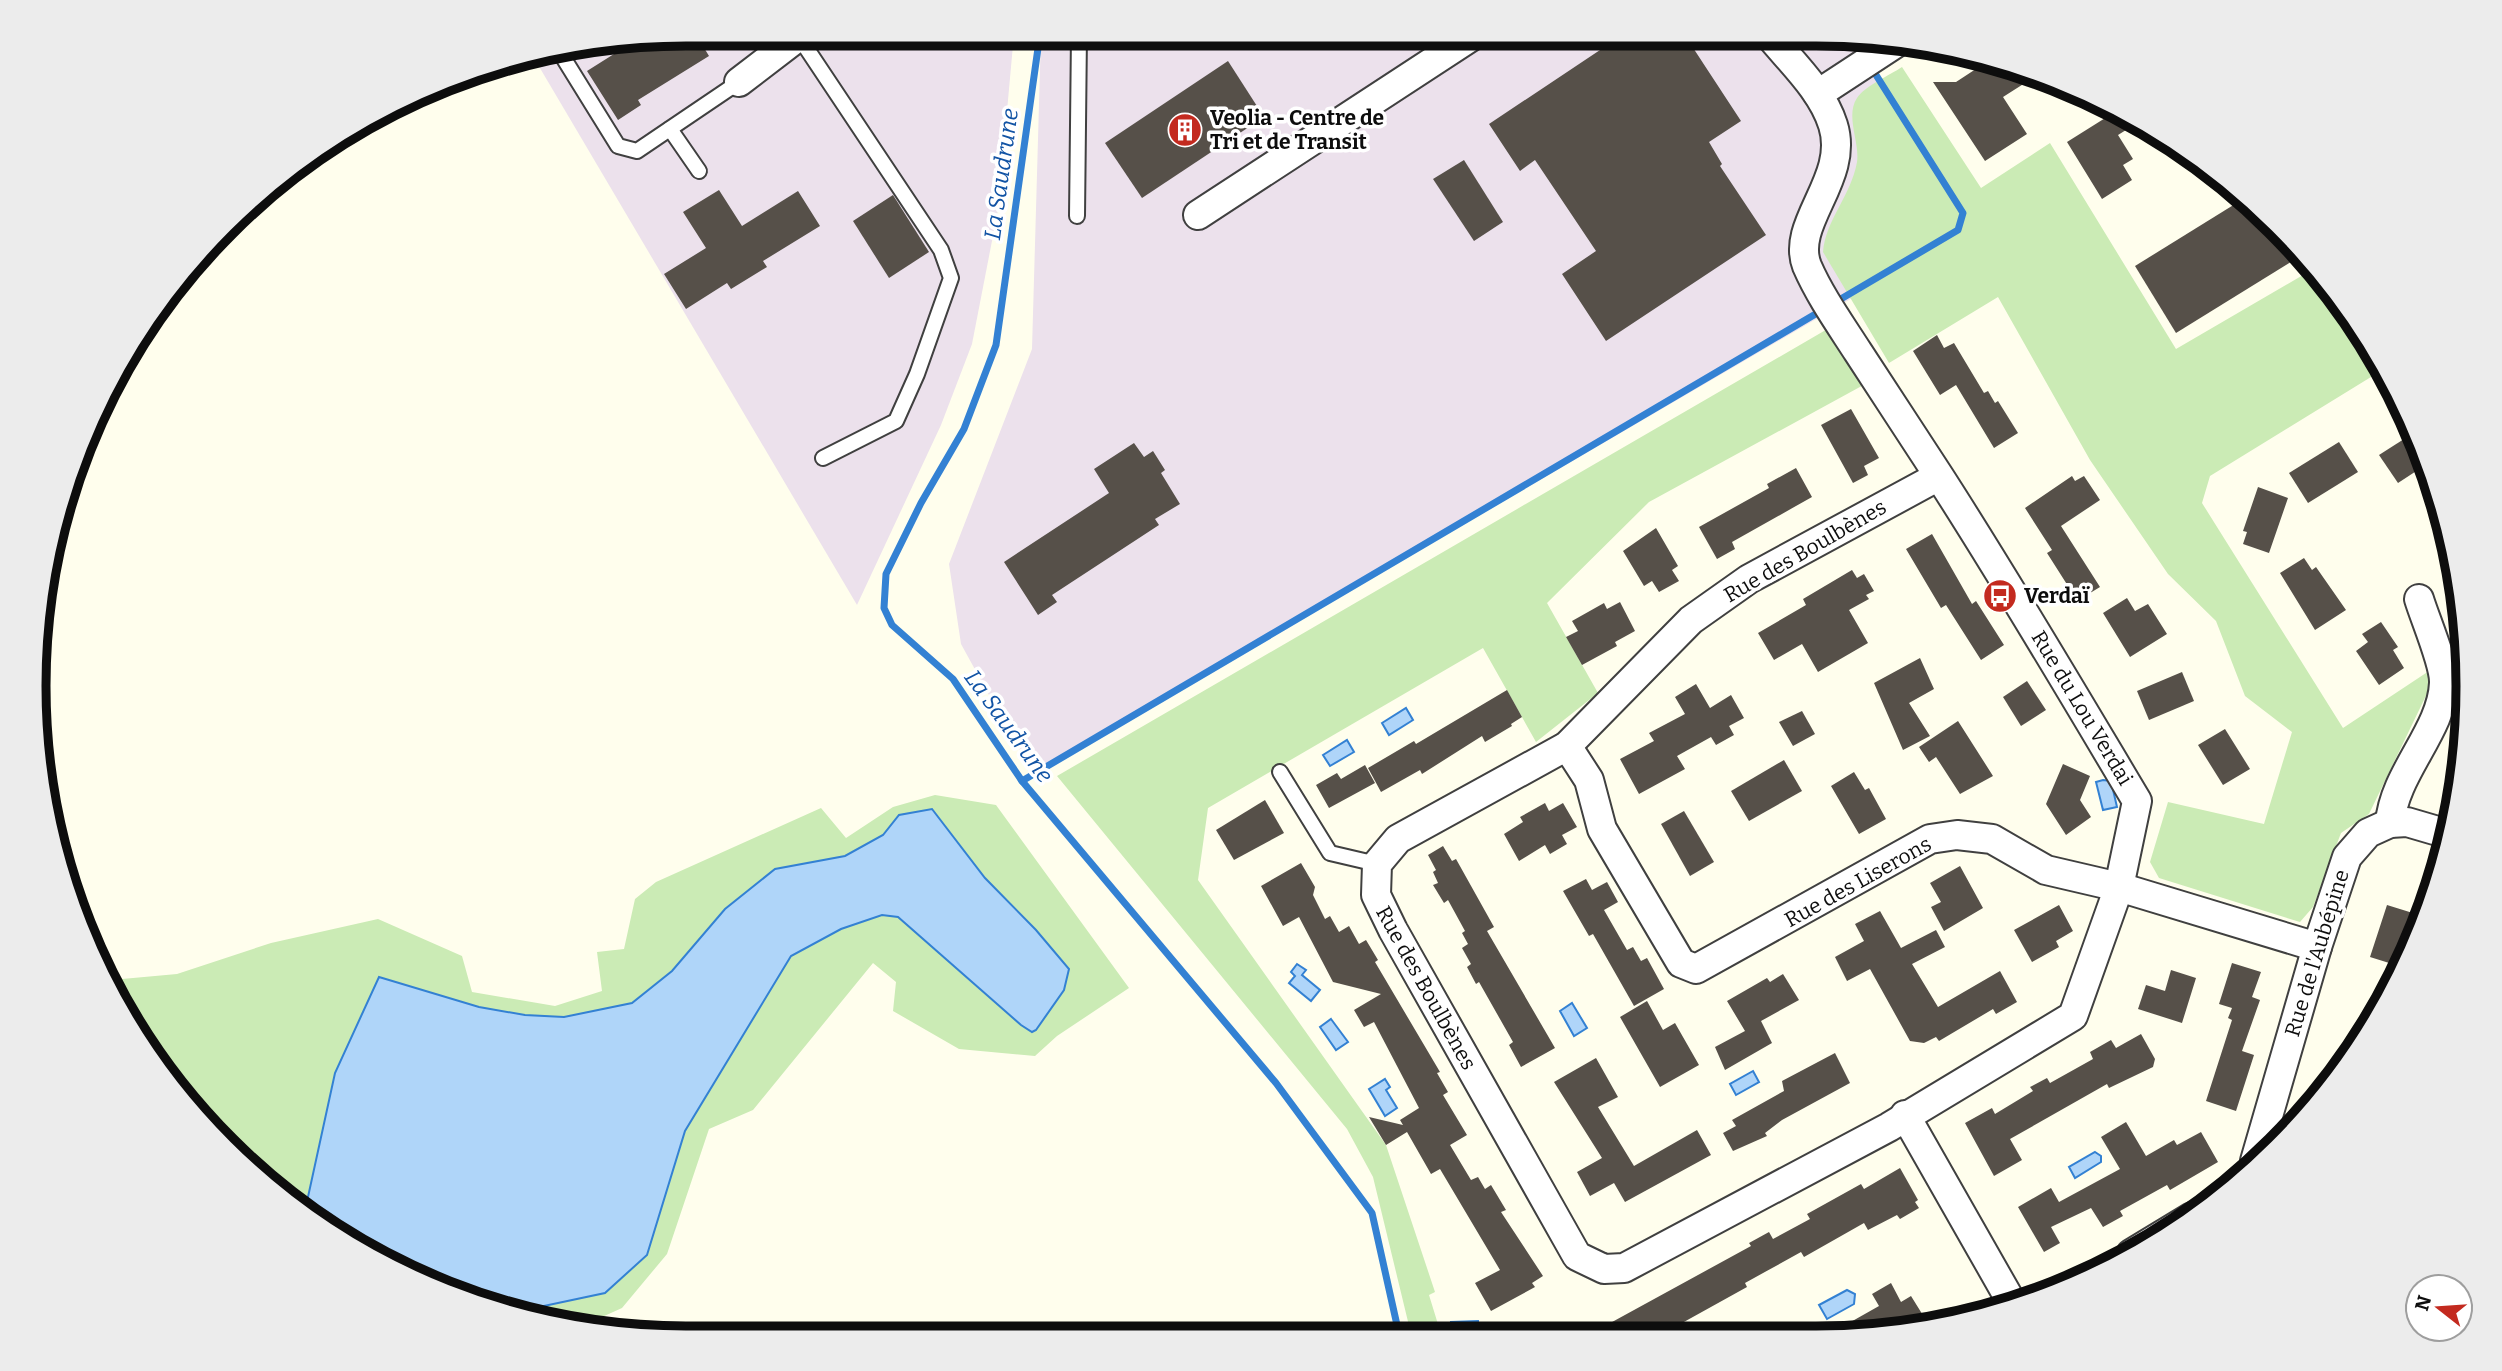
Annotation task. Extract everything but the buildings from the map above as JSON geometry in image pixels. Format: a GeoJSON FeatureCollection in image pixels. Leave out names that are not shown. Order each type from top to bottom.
{"type":"FeatureCollection","features":[{"type":"Feature","properties":{"kind":"street"},"geometry":{"type":"LineString","coordinates":[[739,82],[786,46]]}},
{"type":"Feature","properties":{"kind":"street"},"geometry":{"type":"LineString","coordinates":[[1198,215],[1457,46]]}},
{"type":"Feature","properties":{"kind":"street","name":"Rue du Lou Verdai"},"geometry":{"type":"LineString","coordinates":[[1779,46],[1818,94],[1833,125],[1837,153],[1830,182],[1805,234],[1805,262],[1843,329],[2010,588],[2137,801],[2119,887],[2073,1016],[1897,1121]]}},
{"type":"Feature","properties":{"kind":"street"},"geometry":{"type":"LineString","coordinates":[[1818,94],[1886,50]]}},
{"type":"Feature","properties":{"kind":"street","name":"Rue des Boulbènes"},"geometry":{"type":"LineString","coordinates":[[1897,1121],[1624,1268],[1604,1269],[1577,1256],[1393,930],[1376,895],[1377,864],[1398,839],[1567,746],[1691,620],[1749,579],[1939,476]]}},
{"type":"Feature","properties":{"kind":"street"},"geometry":{"type":"LineString","coordinates":[[2419,599],[2444,679],[2442,700],[2396,794],[2390,823],[2407,822],[2439,831]]}},
{"type":"Feature","properties":{"kind":"street","name":"Rue des Liserons"},"geometry":{"type":"LineString","coordinates":[[1567,746],[1589,780],[1602,829],[1681,963],[1696,969],[1930,839],[1957,835],[1992,839],[2046,870],[2119,887],[2318,947]]}},
{"type":"Feature","properties":{"kind":"street","name":"Rue de l'Aubépine"},"geometry":{"type":"LineString","coordinates":[[2259,1147],[2347,857],[2368,833],[2390,823]]}},
{"type":"Feature","properties":{"kind":"street"},"geometry":{"type":"LineString","coordinates":[[1897,1121],[2008,1296]]}},
{"type":"Feature","properties":{"kind":"lane"},"geometry":{"type":"LineString","coordinates":[[806,46],[829,94],[941,250],[951,278],[917,374],[896,421],[823,458]]}},
{"type":"Feature","properties":{"kind":"lane"},"geometry":{"type":"LineString","coordinates":[[1077,216],[1079,46]]}},
{"type":"Feature","properties":{"kind":"lane"},"geometry":{"type":"LineString","coordinates":[[563,58],[618,146],[637,151],[739,82]]}},
{"type":"Feature","properties":{"kind":"lane"},"geometry":{"type":"LineString","coordinates":[[670,129],[699,171]]}},
{"type":"Feature","properties":{"kind":"lane"},"geometry":{"type":"LineString","coordinates":[[1280,772],[1330,853],[1377,864]]}},
{"type":"Feature","properties":{"kind":"shaded area"},"geometry":{"type":"Polygon","coordinates":[[[1013,46],[998,210],[972,344],[941,425],[857,605],[537,63],[602,51],[644,47],[1013,46]]]}},
{"type":"Feature","properties":{"kind":"shaded area"},"geometry":{"type":"Polygon","coordinates":[[[1041,46],[1857,47],[1964,233],[1033,775],[961,644],[949,564],[1032,349],[1041,46]]]}},
{"type":"Feature","properties":{"kind":"green space"},"geometry":{"type":"Polygon","coordinates":[[[1902,67],[1981,188],[2050,143],[2176,349],[2306,273],[2349,330],[2375,374],[2210,476],[2202,503],[2343,728],[2429,671],[2435,677],[2369,814],[2341,833],[2313,907],[2300,922],[2159,878],[2150,862],[2168,802],[2264,824],[2292,732],[2245,696],[2216,621],[2168,574],[2090,460],[1998,297],[1889,363],[1823,252],[1829,229],[1850,186],[1857,162],[1852,113],[1854,105],[1866,89],[1902,67]]]}},
{"type":"Feature","properties":{"kind":"green space"},"geometry":{"type":"Polygon","coordinates":[[[1836,324],[1869,382],[1649,502],[1547,603],[1598,693],[1536,742],[1483,648],[1208,808],[1198,880],[1386,1145],[1435,1292],[1429,1295],[1439,1326],[1409,1326],[1373,1177],[1347,1129],[1057,776],[1836,324]]]}},
{"type":"Feature","properties":{"kind":"green space"},"geometry":{"type":"Polygon","coordinates":[[[935,795],[996,805],[1129,988],[1057,1036],[1035,1056],[959,1049],[893,1011],[896,982],[873,963],[753,1110],[709,1129],[667,1254],[622,1308],[597,1319],[520,1304],[480,1292],[402,1259],[330,1218],[264,1167],[204,1107],[153,1041],[117,979],[177,974],[271,943],[378,919],[462,956],[472,992],[555,1006],[602,991],[597,952],[624,949],[635,899],[656,882],[821,808],[846,838],[893,807],[935,795]]]}},
{"type":"Feature","properties":{"kind":"water"},"geometry":{"type":"Polygon","coordinates":[[[1406,708],[1413,720],[1389,735],[1382,723],[1406,708]]]}},
{"type":"Feature","properties":{"kind":"water"},"geometry":{"type":"Polygon","coordinates":[[[1347,740],[1354,752],[1330,766],[1323,755],[1347,740]]]}},
{"type":"Feature","properties":{"kind":"water"},"geometry":{"type":"Polygon","coordinates":[[[2111,781],[2117,807],[2103,810],[2096,782],[2111,781]]]}},
{"type":"Feature","properties":{"kind":"water"},"geometry":{"type":"Polygon","coordinates":[[[932,809],[985,878],[1036,930],[1069,969],[1064,990],[1036,1030],[1032,1032],[1021,1025],[898,917],[882,915],[841,929],[791,956],[685,1131],[647,1255],[605,1293],[536,1308],[480,1292],[441,1277],[365,1240],[307,1201],[335,1073],[379,977],[479,1007],[525,1015],[564,1017],[632,1003],[672,971],[725,909],[775,869],[845,856],[883,835],[899,815],[932,809]]]}},
{"type":"Feature","properties":{"kind":"water"},"geometry":{"type":"Polygon","coordinates":[[[1297,964],[1306,970],[1302,975],[1320,990],[1311,1001],[1289,983],[1295,976],[1291,972],[1297,964]]]}},
{"type":"Feature","properties":{"kind":"water"},"geometry":{"type":"Polygon","coordinates":[[[1572,1003],[1587,1028],[1574,1036],[1560,1011],[1572,1003]]]}},
{"type":"Feature","properties":{"kind":"water"},"geometry":{"type":"Polygon","coordinates":[[[1331,1019],[1348,1042],[1336,1050],[1320,1027],[1331,1019]]]}},
{"type":"Feature","properties":{"kind":"water"},"geometry":{"type":"Polygon","coordinates":[[[1753,1071],[1759,1082],[1736,1095],[1730,1084],[1753,1071]]]}},
{"type":"Feature","properties":{"kind":"water"},"geometry":{"type":"Polygon","coordinates":[[[1385,1079],[1390,1087],[1386,1090],[1397,1108],[1385,1116],[1369,1089],[1385,1079]]]}},
{"type":"Feature","properties":{"kind":"water"},"geometry":{"type":"Polygon","coordinates":[[[2095,1152],[2101,1156],[2101,1162],[2075,1178],[2069,1167],[2095,1152]]]}},
{"type":"Feature","properties":{"kind":"water"},"geometry":{"type":"Polygon","coordinates":[[[1847,1290],[1855,1294],[1854,1304],[1827,1319],[1819,1305],[1847,1290]]]}},
{"type":"Feature","properties":{"kind":"water"},"geometry":{"type":"Polygon","coordinates":[[[1478,1321],[1478,1326],[1451,1326],[1451,1322],[1478,1321]]]}},
{"type":"Feature","properties":{"kind":"waterway","name":"La Saudrune"},"geometry":{"type":"LineString","coordinates":[[1038,46],[996,345],[964,429],[921,503],[886,574],[884,608],[892,625],[953,679],[1022,781],[1276,1083],[1372,1213],[1397,1326]]}},
{"type":"Feature","properties":{"kind":"waterway"},"geometry":{"type":"LineString","coordinates":[[1859,47],[1865,57]]}},
{"type":"Feature","properties":{"kind":"waterway"},"geometry":{"type":"LineString","coordinates":[[1834,303],[1958,230],[1963,213],[1871,67]]}},
{"type":"Feature","properties":{"kind":"waterway"},"geometry":{"type":"LineString","coordinates":[[1022,781],[1824,309]]}},
{"type":"Feature","properties":{"kind":"place","name":"Veolia - Centre de Tri et de Transit"},"geometry":{"type":"Point","coordinates":[1185,130]}},
{"type":"Feature","properties":{"kind":"place","name":"Verdaï"},"geometry":{"type":"Point","coordinates":[2000,596]}}]}
